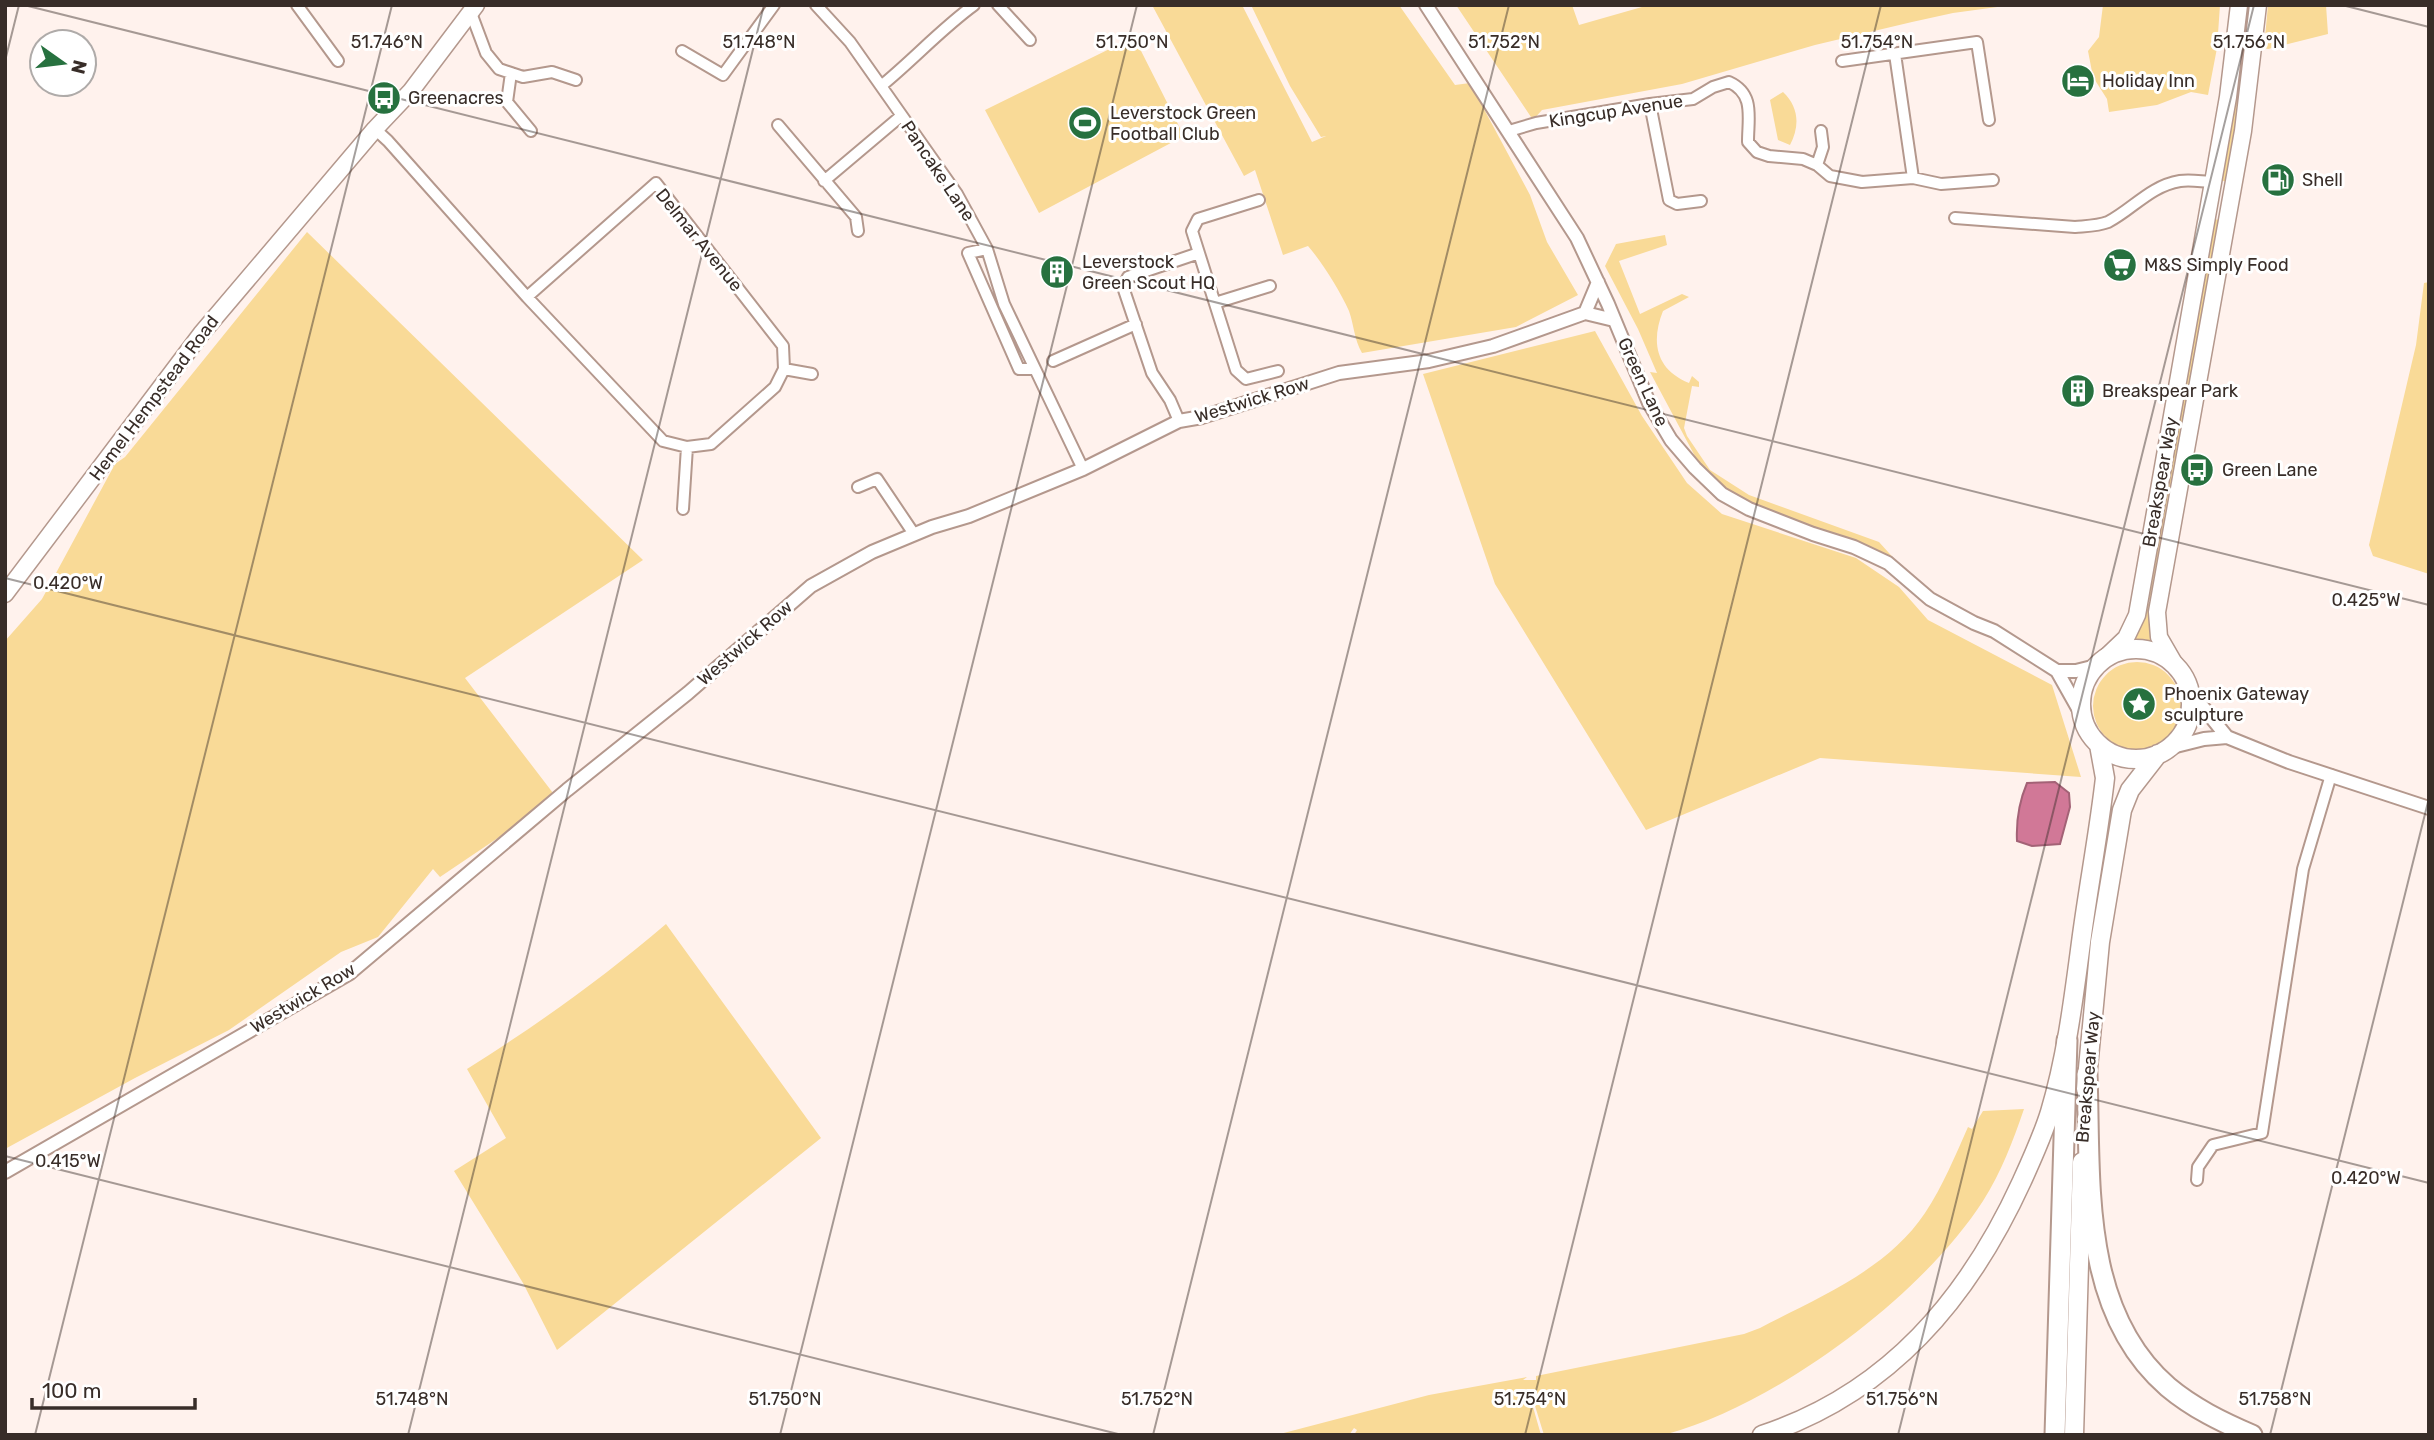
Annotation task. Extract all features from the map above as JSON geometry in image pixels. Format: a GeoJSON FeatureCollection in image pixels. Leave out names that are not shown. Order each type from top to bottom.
{"type":"FeatureCollection","features":[{"type":"Feature","properties":{"kind":"highway"},"geometry":{"type":"LineString","coordinates":[[2140,649],[2162,655],[2174,663],[2184,676],[2190,691],[2188,723],[2180,737],[2163,751],[2146,758],[2121,757],[2099,745],[2084,719],[2081,701],[2086,682],[2100,662],[2118,652],[2140,649]]}},
{"type":"Feature","properties":{"kind":"highway","name":"Breakspear Way"},"geometry":{"type":"LineString","coordinates":[[1762,1435],[1817,1414],[1854,1391],[1909,1348],[1947,1308],[1994,1236],[2021,1183],[2050,1114],[2067,1040],[2105,778],[2099,745]]}},
{"type":"Feature","properties":{"kind":"highway","name":"Breakspear Way"},"geometry":{"type":"LineString","coordinates":[[2074,1435],[2065,1413],[2087,1074],[2100,942],[2122,810],[2130,790],[2163,751]]}},
{"type":"Feature","properties":{"kind":"highway"},"geometry":{"type":"LineString","coordinates":[[2055,1435],[2065,1413],[2067,1040]]}},
{"type":"Feature","properties":{"kind":"highway"},"geometry":{"type":"LineString","coordinates":[[2087,1074],[2092,1221],[2096,1252],[2118,1319],[2153,1372],[2168,1386],[2208,1415],[2252,1435]]}},
{"type":"Feature","properties":{"kind":"main road","name":"Breakspear Way"},"geometry":{"type":"LineString","coordinates":[[2100,662],[2126,638],[2137,615],[2235,57],[2239,5]]}},
{"type":"Feature","properties":{"kind":"main road","name":"Breakspear Way"},"geometry":{"type":"LineString","coordinates":[[2174,663],[2160,637],[2157,612],[2243,131],[2258,5]]}},
{"type":"Feature","properties":{"kind":"main road","name":"Hemel Hempstead Road"},"geometry":{"type":"LineString","coordinates":[[5,594],[201,334],[374,129],[411,91],[474,7]]}},
{"type":"Feature","properties":{"kind":"street"},"geometry":{"type":"LineString","coordinates":[[297,5],[338,61]]}},
{"type":"Feature","properties":{"kind":"street"},"geometry":{"type":"LineString","coordinates":[[682,51],[723,75],[774,5]]}},
{"type":"Feature","properties":{"kind":"street","name":"Pancake Lane"},"geometry":{"type":"LineString","coordinates":[[816,5],[850,42],[957,194],[987,249],[1004,304],[1083,469]]}},
{"type":"Feature","properties":{"kind":"street"},"geometry":{"type":"LineString","coordinates":[[881,86],[951,22],[974,5]]}},
{"type":"Feature","properties":{"kind":"street"},"geometry":{"type":"LineString","coordinates":[[998,5],[1030,40]]}},
{"type":"Feature","properties":{"kind":"street","name":"Green Lane"},"geometry":{"type":"LineString","coordinates":[[1426,5],[1577,238],[1649,403],[1671,440],[1722,494],[1775,520],[1854,547],[1888,563],[1930,599],[1973,624],[1994,631],[2057,671],[2084,719]]}},
{"type":"Feature","properties":{"kind":"street"},"geometry":{"type":"LineString","coordinates":[[474,7],[486,53],[499,69],[523,77],[552,72],[576,80]]}},
{"type":"Feature","properties":{"kind":"street"},"geometry":{"type":"LineString","coordinates":[[1842,61],[1977,41],[1989,120]]}},
{"type":"Feature","properties":{"kind":"street"},"geometry":{"type":"LineString","coordinates":[[1895,54],[1913,178]]}},
{"type":"Feature","properties":{"kind":"street"},"geometry":{"type":"LineString","coordinates":[[511,73],[507,102],[531,131]]}},
{"type":"Feature","properties":{"kind":"street","name":"Kingcup Avenue"},"geometry":{"type":"LineString","coordinates":[[1509,131],[1536,123],[1693,99],[1729,82],[1740,87],[1748,98],[1748,142],[1757,152],[1769,156],[1803,159],[1818,165],[1830,176],[1862,182],[1913,178],[1941,184],[1993,180]]}},
{"type":"Feature","properties":{"kind":"street"},"geometry":{"type":"LineString","coordinates":[[1650,104],[1669,200],[1677,204],[1702,201]]}},
{"type":"Feature","properties":{"kind":"street"},"geometry":{"type":"LineString","coordinates":[[824,181],[901,116]]}},
{"type":"Feature","properties":{"kind":"street"},"geometry":{"type":"LineString","coordinates":[[778,125],[856,217],[858,231]]}},
{"type":"Feature","properties":{"kind":"street"},"geometry":{"type":"LineString","coordinates":[[374,129],[663,441],[687,447],[711,444],[775,387],[784,369],[812,374]]}},
{"type":"Feature","properties":{"kind":"street"},"geometry":{"type":"LineString","coordinates":[[1818,165],[1824,147],[1821,131]]}},
{"type":"Feature","properties":{"kind":"street"},"geometry":{"type":"LineString","coordinates":[[1955,218],[2075,228],[2092,226],[2107,222],[2146,194],[2170,183],[2214,182]]}},
{"type":"Feature","properties":{"kind":"street","name":"Delmar Avenue"},"geometry":{"type":"LineString","coordinates":[[527,297],[656,183],[783,346],[784,369]]}},
{"type":"Feature","properties":{"kind":"street"},"geometry":{"type":"LineString","coordinates":[[1259,200],[1198,219],[1192,231],[1236,370],[1246,379],[1278,371]]}},
{"type":"Feature","properties":{"kind":"street"},"geometry":{"type":"LineString","coordinates":[[987,249],[968,253],[1019,369],[1034,369]]}},
{"type":"Feature","properties":{"kind":"street"},"geometry":{"type":"LineString","coordinates":[[1179,421],[1170,400],[1152,373],[1123,287],[1128,277],[1199,253]]}},
{"type":"Feature","properties":{"kind":"street"},"geometry":{"type":"LineString","coordinates":[[1598,282],[1585,313],[1614,320]]}},
{"type":"Feature","properties":{"kind":"street"},"geometry":{"type":"LineString","coordinates":[[1215,303],[1270,286]]}},
{"type":"Feature","properties":{"kind":"street"},"geometry":{"type":"LineString","coordinates":[[992,307],[1004,304]]}},
{"type":"Feature","properties":{"kind":"street","name":"Westwick Row"},"geometry":{"type":"LineString","coordinates":[[5,1172],[350,972],[567,789],[688,693],[811,586],[872,552],[1083,469],[1179,421],[1202,417],[1339,373],[1429,361],[1493,346],[1585,313]]}},
{"type":"Feature","properties":{"kind":"street"},"geometry":{"type":"LineString","coordinates":[[1054,361],[1136,324]]}},
{"type":"Feature","properties":{"kind":"street"},"geometry":{"type":"LineString","coordinates":[[683,509],[687,447]]}},
{"type":"Feature","properties":{"kind":"street"},"geometry":{"type":"LineString","coordinates":[[858,487],[877,479],[914,534]]}},
{"type":"Feature","properties":{"kind":"street"},"geometry":{"type":"LineString","coordinates":[[2057,671],[2076,671],[2100,662]]}},
{"type":"Feature","properties":{"kind":"street"},"geometry":{"type":"LineString","coordinates":[[2190,691],[2227,737],[2248,747],[2429,808]]}},
{"type":"Feature","properties":{"kind":"street"},"geometry":{"type":"LineString","coordinates":[[2163,751],[2204,739],[2227,737]]}},
{"type":"Feature","properties":{"kind":"street"},"geometry":{"type":"LineString","coordinates":[[2197,1180],[2198,1167],[2213,1145],[2262,1133],[2303,869],[2331,775]]}},
{"type":"Feature","properties":{"kind":"shaded area"},"geometry":{"type":"Polygon","coordinates":[[[1152,5],[1242,5],[1312,142],[1326,136],[1321,137],[1290,86],[1251,5],[1399,5],[1455,85],[1470,83],[1530,195],[1547,242],[1578,295],[1516,327],[1362,353],[1345,303],[1308,246],[1283,255],[1255,170],[1244,176],[1152,5]]]}},
{"type":"Feature","properties":{"kind":"shaded area"},"geometry":{"type":"Polygon","coordinates":[[[1456,5],[1572,5],[1579,25],[1649,5],[2012,5],[1912,22],[1815,45],[1682,84],[1542,110],[1533,120],[1456,5]]]}},
{"type":"Feature","properties":{"kind":"shaded area"},"geometry":{"type":"Polygon","coordinates":[[[2103,5],[2220,5],[2217,48],[2208,95],[2191,92],[2157,105],[2109,112],[2107,99],[2093,77],[2088,51],[2099,37],[2103,5]]]}},
{"type":"Feature","properties":{"kind":"shaded area"},"geometry":{"type":"Polygon","coordinates":[[[2245,5],[2252,5],[2242,96],[2227,182],[2220,180],[2245,5]]]}},
{"type":"Feature","properties":{"kind":"shaded area"},"geometry":{"type":"Polygon","coordinates":[[[2268,5],[2326,5],[2328,34],[2264,48],[2268,5]]]}},
{"type":"Feature","properties":{"kind":"shaded area","name":"Leverstock Green Football Club"},"geometry":{"type":"Polygon","coordinates":[[[1134,37],[1184,136],[1039,213],[985,110],[1134,37]]]}},
{"type":"Feature","properties":{"kind":"shaded area"},"geometry":{"type":"Polygon","coordinates":[[[1783,92],[1792,104],[1796,117],[1790,145],[1778,140],[1770,100],[1783,92]]]}},
{"type":"Feature","properties":{"kind":"shaded area"},"geometry":{"type":"Polygon","coordinates":[[[2213,219],[2220,220],[2154,600],[2147,599],[2213,219]]]}},
{"type":"Feature","properties":{"kind":"shaded area"},"geometry":{"type":"Polygon","coordinates":[[[307,232],[643,560],[465,678],[553,793],[532,815],[440,877],[433,869],[378,937],[341,952],[229,1030],[5,1149],[5,641],[42,599],[115,464],[125,457],[307,232]]]}},
{"type":"Feature","properties":{"kind":"shaded area"},"geometry":{"type":"Polygon","coordinates":[[[1665,235],[1667,245],[1619,261],[1640,314],[1682,294],[1689,297],[1663,311],[1657,343],[1663,362],[1669,370],[1689,383],[1692,376],[1699,382],[1699,387],[1692,386],[1684,428],[1710,470],[1749,495],[1879,542],[1898,563],[1852,540],[1765,514],[1730,494],[1704,473],[1650,372],[1657,373],[1638,329],[1605,266],[1616,244],[1665,235]]]}},
{"type":"Feature","properties":{"kind":"shaded area"},"geometry":{"type":"Polygon","coordinates":[[[2429,282],[2429,574],[2373,556],[2369,545],[2416,345],[2424,283],[2429,282]]]}},
{"type":"Feature","properties":{"kind":"shaded area"},"geometry":{"type":"Polygon","coordinates":[[[1595,331],[1642,416],[1687,483],[1722,514],[1856,558],[1899,587],[1928,620],[2052,685],[2081,777],[1820,758],[1646,830],[1495,584],[1423,374],[1595,331]]]}},
{"type":"Feature","properties":{"kind":"shaded area"},"geometry":{"type":"Polygon","coordinates":[[[2146,603],[2153,604],[2150,626],[2154,648],[2132,644],[2144,617],[2146,603]]]}},
{"type":"Feature","properties":{"kind":"shaded area"},"geometry":{"type":"Polygon","coordinates":[[[2137,662],[2154,665],[2168,675],[2178,689],[2181,706],[2178,723],[2168,737],[2154,747],[2137,750],[2120,747],[2106,737],[2096,723],[2093,706],[2096,689],[2106,675],[2120,665],[2137,662]]]}},
{"type":"Feature","properties":{"kind":"shaded area"},"geometry":{"type":"Polygon","coordinates":[[[2055,782],[2069,793],[2070,807],[2060,844],[2032,846],[2017,841],[2019,812],[2027,783],[2055,782]]]}},
{"type":"Feature","properties":{"kind":"shaded area"},"geometry":{"type":"Polygon","coordinates":[[[666,924],[821,1138],[557,1350],[523,1283],[454,1171],[506,1138],[467,1069],[569,1000],[666,924]]]}},
{"type":"Feature","properties":{"kind":"shaded area"},"geometry":{"type":"Polygon","coordinates":[[[2024,1109],[2006,1157],[1983,1201],[1923,1274],[1885,1309],[1799,1372],[1710,1419],[1658,1435],[1544,1435],[1531,1393],[1541,1435],[1354,1435],[1357,1430],[1354,1428],[1349,1435],[1276,1435],[1429,1395],[1527,1377],[1523,1380],[1536,1380],[1536,1376],[1744,1334],[1760,1328],[1828,1293],[1891,1251],[1925,1213],[1943,1182],[1968,1127],[1972,1129],[1983,1111],[2024,1109]]]}},
{"type":"Feature","properties":{"kind":"place","name":"Holiday Inn"},"geometry":{"type":"Point","coordinates":[2078,81]}},
{"type":"Feature","properties":{"kind":"place","name":"Greenacres"},"geometry":{"type":"Point","coordinates":[384,98]}},
{"type":"Feature","properties":{"kind":"place","name":"Leverstock Green Football Club"},"geometry":{"type":"Point","coordinates":[1085,123]}},
{"type":"Feature","properties":{"kind":"place","name":"Shell"},"geometry":{"type":"Point","coordinates":[2278,180]}},
{"type":"Feature","properties":{"kind":"place","name":"M&S Simply Food"},"geometry":{"type":"Point","coordinates":[2120,265]}},
{"type":"Feature","properties":{"kind":"place","name":"Leverstock Green Scout HQ"},"geometry":{"type":"Point","coordinates":[1057,272]}},
{"type":"Feature","properties":{"kind":"place","name":"Breakspear Park"},"geometry":{"type":"Point","coordinates":[2078,391]}},
{"type":"Feature","properties":{"kind":"place","name":"Green Lane"},"geometry":{"type":"Point","coordinates":[2197,470]}},
{"type":"Feature","properties":{"kind":"place","name":"Phoenix Gateway sculpture"},"geometry":{"type":"Point","coordinates":[2139,704]}}]}
